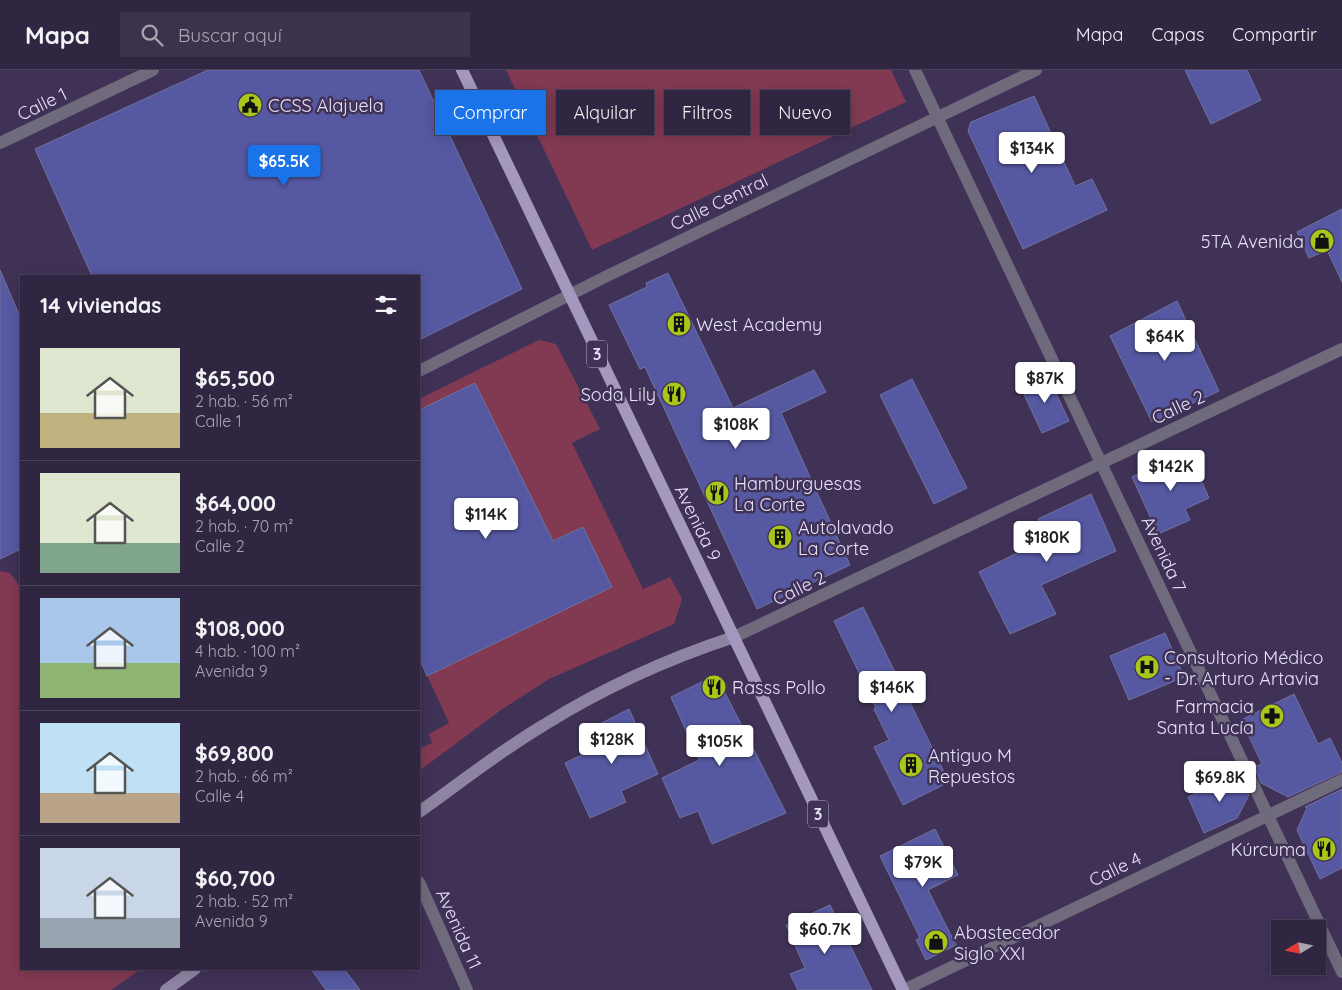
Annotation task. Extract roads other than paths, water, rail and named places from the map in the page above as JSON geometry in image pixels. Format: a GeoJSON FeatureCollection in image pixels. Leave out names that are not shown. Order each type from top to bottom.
{"type":"FeatureCollection","features":[{"type":"Feature","properties":{"kind":"main road","name":"Avenida 9"},"geometry":{"type":"LineString","coordinates":[[462,70],[903,990]]}},
{"type":"Feature","properties":{"kind":"main road","name":"Calle 2"},"geometry":{"type":"LineString","coordinates":[[420,811],[514,744],[573,707],[651,668],[734,637]]}},
{"type":"Feature","properties":{"kind":"main road"},"geometry":{"type":"LineString","coordinates":[[166,990],[194,970]]}},
{"type":"Feature","properties":{"kind":"street","name":"Calle 1"},"geometry":{"type":"LineString","coordinates":[[0,143],[153,70]]}},
{"type":"Feature","properties":{"kind":"street","name":"Avenida 7"},"geometry":{"type":"LineString","coordinates":[[915,70],[1342,972]]}},
{"type":"Feature","properties":{"kind":"street","name":"Calle Central"},"geometry":{"type":"LineString","coordinates":[[420,370],[608,275],[1036,70]]}},
{"type":"Feature","properties":{"kind":"street","name":"Calle 2"},"geometry":{"type":"LineString","coordinates":[[734,637],[1342,349]]}},
{"type":"Feature","properties":{"kind":"street","name":"Calle 4"},"geometry":{"type":"LineString","coordinates":[[903,990],[1342,780]]}},
{"type":"Feature","properties":{"kind":"street","name":"Avenida 11"},"geometry":{"type":"LineString","coordinates":[[420,884],[466,990]]}},
{"type":"Feature","properties":{"kind":"place","name":"CCSS Alajuela"},"geometry":{"type":"Point","coordinates":[250,105]}},
{"type":"Feature","properties":{"kind":"place","name":"5TA Avenida"},"geometry":{"type":"Point","coordinates":[1322,241]}},
{"type":"Feature","properties":{"kind":"place","name":"West Academy"},"geometry":{"type":"Point","coordinates":[679,324]}},
{"type":"Feature","properties":{"kind":"place","name":"Soda Lily"},"geometry":{"type":"Point","coordinates":[674,394]}},
{"type":"Feature","properties":{"kind":"place","name":"Hamburguesas La Corte"},"geometry":{"type":"Point","coordinates":[717,493]}},
{"type":"Feature","properties":{"kind":"place","name":"Autolavado La Corte"},"geometry":{"type":"Point","coordinates":[780,537]}},
{"type":"Feature","properties":{"kind":"place","name":"Consultorio Médico - Dr. Arturo Artavia"},"geometry":{"type":"Point","coordinates":[1147,667]}},
{"type":"Feature","properties":{"kind":"place","name":"Rasss Pollo"},"geometry":{"type":"Point","coordinates":[714,687]}},
{"type":"Feature","properties":{"kind":"place","name":"Farmacia Santa Lucía"},"geometry":{"type":"Point","coordinates":[1272,716]}},
{"type":"Feature","properties":{"kind":"place","name":"Antiguo M Repuestos"},"geometry":{"type":"Point","coordinates":[911,765]}},
{"type":"Feature","properties":{"kind":"place","name":"Kúrcuma"},"geometry":{"type":"Point","coordinates":[1324,849]}},
{"type":"Feature","properties":{"kind":"place","name":"Abastecedor Siglo XXI"},"geometry":{"type":"Point","coordinates":[936,942]}}]}
